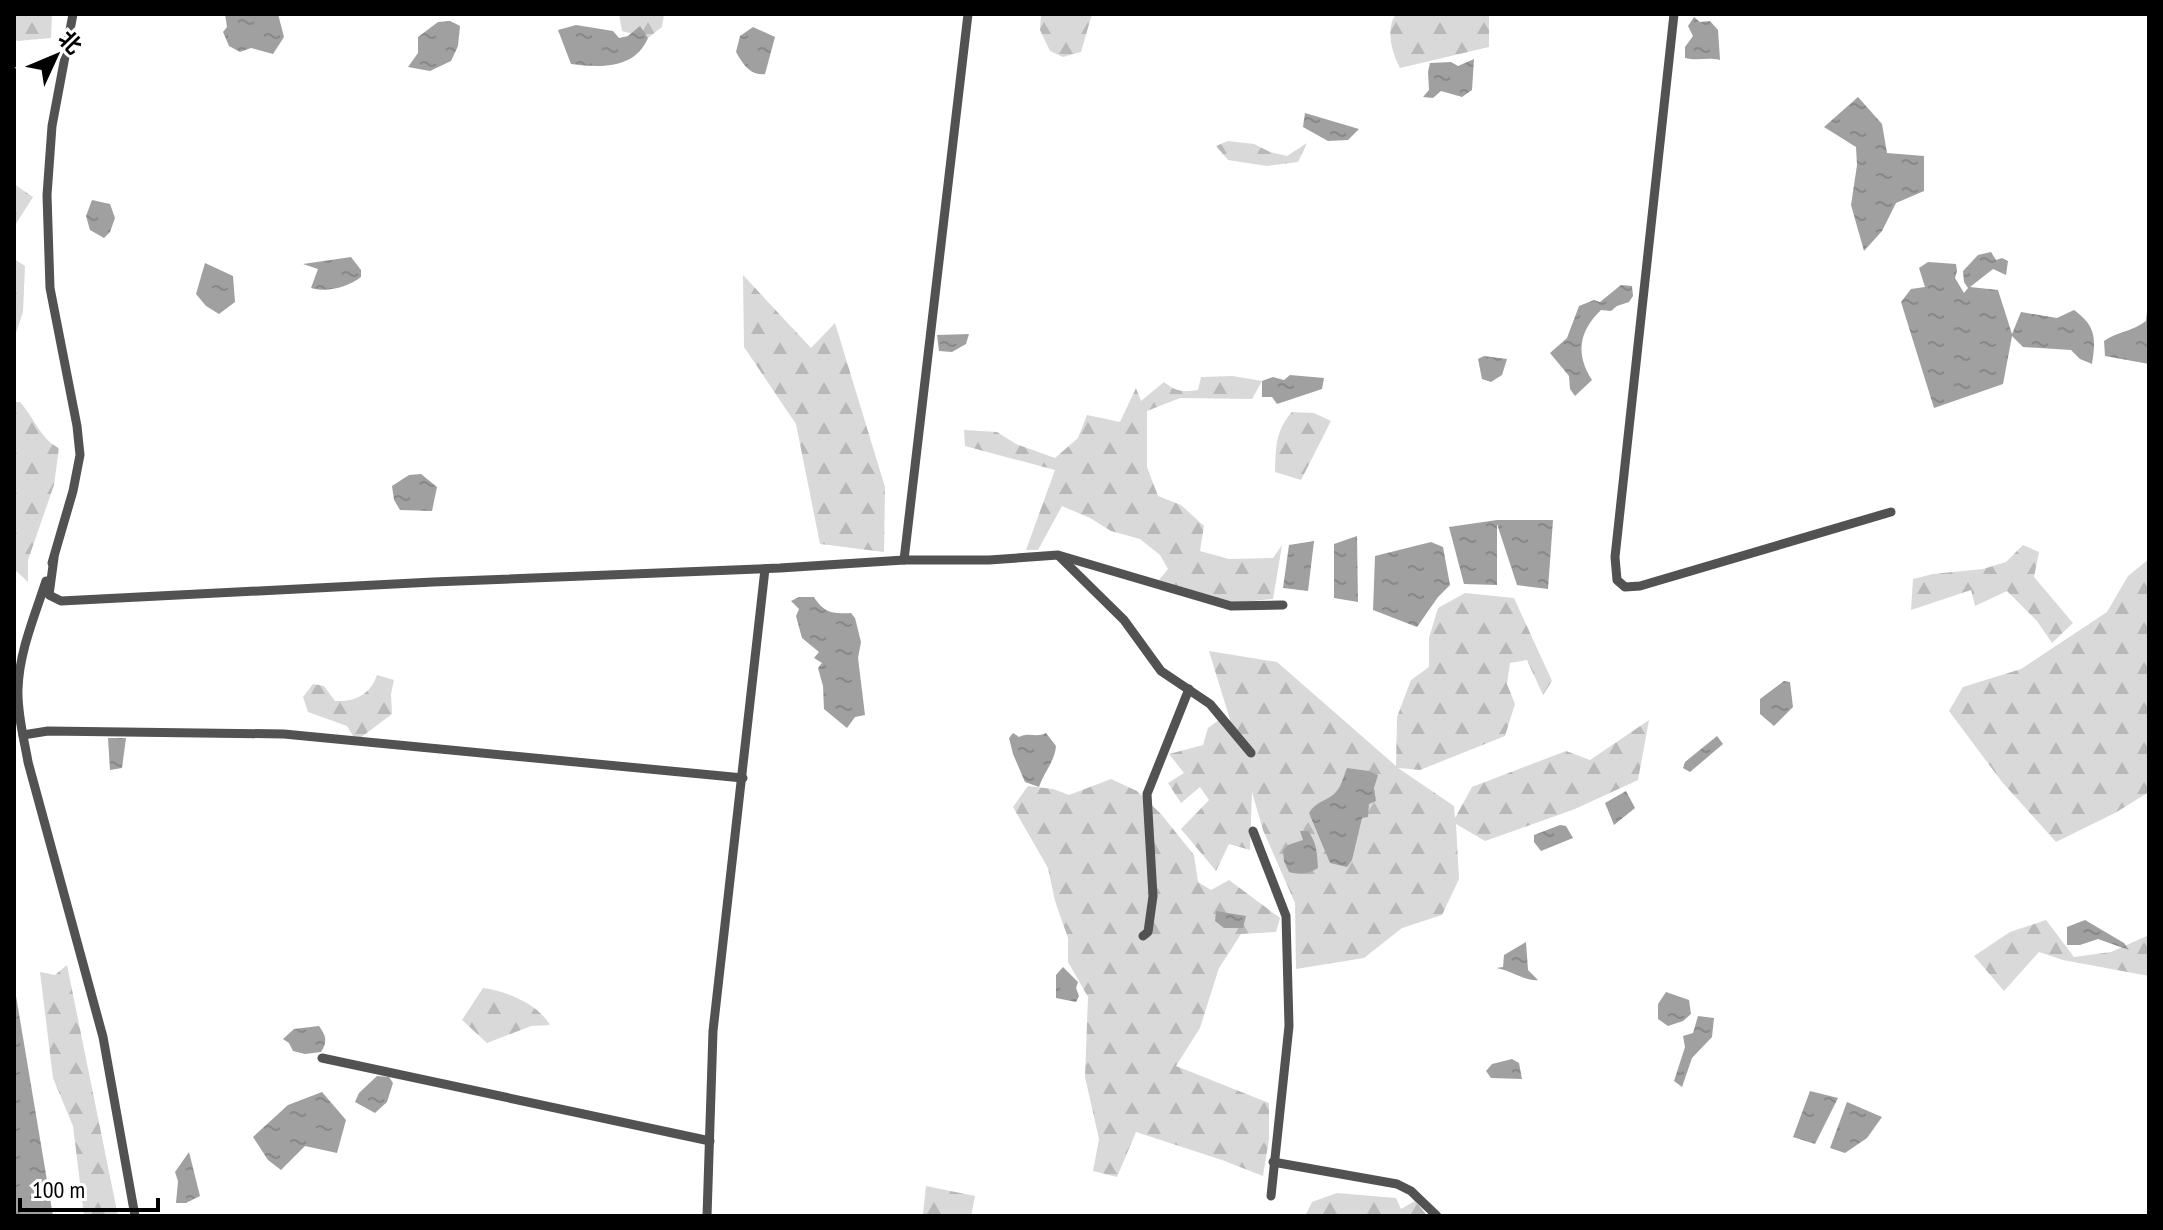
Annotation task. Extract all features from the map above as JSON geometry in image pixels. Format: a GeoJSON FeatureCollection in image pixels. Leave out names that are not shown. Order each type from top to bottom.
{"type":"FeatureCollection","features":[{"type":"Feature","properties":{"kind":"street"},"geometry":{"type":"LineString","coordinates":[[73,14],[52,126],[47,195],[50,288],[80,455],[54,558],[26,645],[18,688],[28,762],[103,1037],[135,1216]]}},
{"type":"Feature","properties":{"kind":"street"},"geometry":{"type":"LineString","coordinates":[[904,560],[968,14]]}},
{"type":"Feature","properties":{"kind":"street"},"geometry":{"type":"LineString","coordinates":[[1674,14],[1615,557],[1617,580],[1625,587],[1640,586],[1891,512]]}},
{"type":"Feature","properties":{"kind":"street"},"geometry":{"type":"LineString","coordinates":[[54,558],[49,595],[61,601],[1058,555],[1231,606],[1283,605]]}},
{"type":"Feature","properties":{"kind":"street"},"geometry":{"type":"LineString","coordinates":[[1058,555],[1124,620],[1161,671],[1210,704],[1251,753]]}},
{"type":"Feature","properties":{"kind":"street"},"geometry":{"type":"LineString","coordinates":[[707,1216],[713,1031],[765,569]]}},
{"type":"Feature","properties":{"kind":"street"},"geometry":{"type":"LineString","coordinates":[[1143,936],[1148,932],[1153,896],[1147,794],[1189,689]]}},
{"type":"Feature","properties":{"kind":"street"},"geometry":{"type":"LineString","coordinates":[[23,735],[48,731],[284,734],[743,778]]}},
{"type":"Feature","properties":{"kind":"street"},"geometry":{"type":"LineString","coordinates":[[1253,831],[1286,916],[1289,1026],[1271,1196]]}},
{"type":"Feature","properties":{"kind":"street"},"geometry":{"type":"LineString","coordinates":[[322,1058],[710,1141]]}},
{"type":"Feature","properties":{"kind":"street"},"geometry":{"type":"LineString","coordinates":[[1273,1162],[1397,1184],[1411,1191],[1437,1216]]}},
{"type":"Feature","properties":{"kind":"green space"},"geometry":{"type":"Polygon","coordinates":[[[14,14],[52,14],[51,38],[17,41],[14,14]]]}},
{"type":"Feature","properties":{"kind":"green space"},"geometry":{"type":"Polygon","coordinates":[[[619,14],[664,14],[662,27],[648,38],[622,31],[619,14]]]}},
{"type":"Feature","properties":{"kind":"green space"},"geometry":{"type":"Polygon","coordinates":[[[1041,14],[1092,14],[1081,52],[1063,57],[1050,51],[1040,30],[1041,14]]]}},
{"type":"Feature","properties":{"kind":"green space"},"geometry":{"type":"Polygon","coordinates":[[[1396,14],[1489,14],[1489,47],[1400,68],[1390,34],[1396,14]]]}},
{"type":"Feature","properties":{"kind":"green space"},"geometry":{"type":"Polygon","coordinates":[[[1228,141],[1254,144],[1287,156],[1307,143],[1298,162],[1267,166],[1228,160],[1216,146],[1228,141]]]}},
{"type":"Feature","properties":{"kind":"green space"},"geometry":{"type":"Polygon","coordinates":[[[14,184],[33,197],[14,227],[14,184]]]}},
{"type":"Feature","properties":{"kind":"green space"},"geometry":{"type":"Polygon","coordinates":[[[14,259],[25,266],[23,312],[14,339],[14,259]]]}},
{"type":"Feature","properties":{"kind":"green space"},"geometry":{"type":"Polygon","coordinates":[[[743,275],[811,348],[835,323],[885,487],[884,552],[820,544],[796,424],[744,347],[743,275]]]}},
{"type":"Feature","properties":{"kind":"green space"},"geometry":{"type":"Polygon","coordinates":[[[1233,376],[1262,381],[1252,399],[1180,398],[1147,411],[1147,467],[1158,496],[1181,505],[1204,526],[1200,551],[1229,559],[1273,558],[1282,545],[1273,599],[1224,604],[1159,580],[1168,569],[1160,555],[1140,539],[1111,531],[1062,506],[1038,550],[1026,550],[1055,470],[965,446],[964,430],[997,432],[1016,444],[1055,458],[1078,438],[1087,415],[1120,422],[1136,388],[1141,401],[1164,382],[1176,389],[1193,391],[1198,390],[1201,377],[1233,376]]]}},
{"type":"Feature","properties":{"kind":"green space"},"geometry":{"type":"Polygon","coordinates":[[[14,402],[20,402],[42,434],[59,448],[54,485],[28,560],[28,582],[14,569],[14,402]]]}},
{"type":"Feature","properties":{"kind":"green space"},"geometry":{"type":"Polygon","coordinates":[[[1292,412],[1314,413],[1331,421],[1301,480],[1275,472],[1279,433],[1292,412]]]}},
{"type":"Feature","properties":{"kind":"green space"},"geometry":{"type":"Polygon","coordinates":[[[2023,545],[2039,552],[2034,577],[2073,623],[2052,643],[2037,621],[2007,591],[1975,606],[1971,590],[1911,610],[1913,579],[1983,569],[2006,562],[2023,545]]]}},
{"type":"Feature","properties":{"kind":"green space"},"geometry":{"type":"Polygon","coordinates":[[[2149,559],[2149,792],[2056,842],[2002,782],[1949,711],[1963,687],[2021,669],[2107,612],[2128,576],[2149,559]]]}},
{"type":"Feature","properties":{"kind":"green space"},"geometry":{"type":"Polygon","coordinates":[[[1465,593],[1514,598],[1552,681],[1543,695],[1527,660],[1510,663],[1507,684],[1515,704],[1505,736],[1420,770],[1398,768],[1454,806],[1455,818],[1472,787],[1566,751],[1590,760],[1649,720],[1638,780],[1575,809],[1485,841],[1456,824],[1459,879],[1442,915],[1402,928],[1364,958],[1296,969],[1295,903],[1263,830],[1252,792],[1250,850],[1229,844],[1216,871],[1181,829],[1209,800],[1200,787],[1181,803],[1168,783],[1184,773],[1169,754],[1203,745],[1208,728],[1219,720],[1235,736],[1209,651],[1277,662],[1396,766],[1397,717],[1411,680],[1429,667],[1429,638],[1438,608],[1465,593]]]}},
{"type":"Feature","properties":{"kind":"green space"},"geometry":{"type":"Polygon","coordinates":[[[377,675],[394,680],[392,714],[356,741],[347,726],[308,712],[303,697],[313,684],[324,686],[335,701],[349,700],[366,692],[377,675]]]}},
{"type":"Feature","properties":{"kind":"green space"},"geometry":{"type":"Polygon","coordinates":[[[1111,779],[1137,791],[1161,814],[1194,855],[1198,882],[1211,890],[1229,880],[1280,918],[1276,932],[1241,934],[1219,968],[1200,1028],[1176,1066],[1269,1103],[1269,1139],[1263,1176],[1136,1132],[1117,1177],[1093,1171],[1099,1139],[1085,1077],[1088,997],[1068,962],[1068,938],[1048,868],[1013,807],[1028,786],[1053,789],[1069,795],[1111,779]]]}},
{"type":"Feature","properties":{"kind":"green space"},"geometry":{"type":"Polygon","coordinates":[[[2046,920],[2074,957],[2111,952],[2149,935],[2149,976],[2063,960],[2039,952],[2004,991],[1974,956],[2010,932],[2046,920]]]}},
{"type":"Feature","properties":{"kind":"green space"},"geometry":{"type":"Polygon","coordinates":[[[67,965],[118,1216],[84,1216],[73,1126],[53,1078],[40,972],[55,975],[67,965]]]}},
{"type":"Feature","properties":{"kind":"green space"},"geometry":{"type":"Polygon","coordinates":[[[483,988],[521,1000],[538,1011],[550,1025],[531,1026],[487,1043],[462,1020],[483,988]]]}},
{"type":"Feature","properties":{"kind":"green space"},"geometry":{"type":"Polygon","coordinates":[[[926,1186],[975,1196],[971,1216],[923,1214],[926,1186]]]}},
{"type":"Feature","properties":{"kind":"green space"},"geometry":{"type":"Polygon","coordinates":[[[1337,1193],[1396,1198],[1401,1209],[1415,1201],[1428,1216],[1305,1216],[1312,1202],[1337,1193]]]}},
{"type":"Feature","properties":{"kind":"water"},"geometry":{"type":"Polygon","coordinates":[[[225,14],[278,14],[284,37],[273,54],[251,48],[240,52],[229,46],[223,32],[227,27],[225,14]]]}},
{"type":"Feature","properties":{"kind":"water"},"geometry":{"type":"Polygon","coordinates":[[[1694,17],[1700,22],[1710,21],[1718,30],[1720,60],[1685,58],[1685,47],[1693,36],[1688,26],[1694,17]]]}},
{"type":"Feature","properties":{"kind":"water"},"geometry":{"type":"Polygon","coordinates":[[[450,21],[460,26],[458,46],[451,61],[430,71],[408,67],[418,53],[418,37],[438,22],[450,21]]]}},
{"type":"Feature","properties":{"kind":"water"},"geometry":{"type":"Polygon","coordinates":[[[576,25],[613,31],[619,38],[628,36],[640,26],[648,38],[635,56],[626,61],[605,66],[571,64],[558,30],[576,25]]]}},
{"type":"Feature","properties":{"kind":"water"},"geometry":{"type":"Polygon","coordinates":[[[753,27],[775,37],[765,74],[751,71],[736,52],[740,36],[753,27]]]}},
{"type":"Feature","properties":{"kind":"water"},"geometry":{"type":"Polygon","coordinates":[[[1474,59],[1472,90],[1462,97],[1441,91],[1433,98],[1423,97],[1429,90],[1430,63],[1451,62],[1458,66],[1474,59]]]}},
{"type":"Feature","properties":{"kind":"water"},"geometry":{"type":"Polygon","coordinates":[[[1858,97],[1882,124],[1887,153],[1924,156],[1924,191],[1896,203],[1882,231],[1864,251],[1851,205],[1857,165],[1856,147],[1824,127],[1858,97]]]}},
{"type":"Feature","properties":{"kind":"water"},"geometry":{"type":"Polygon","coordinates":[[[1305,113],[1359,129],[1348,140],[1328,141],[1303,127],[1305,113]]]}},
{"type":"Feature","properties":{"kind":"water"},"geometry":{"type":"Polygon","coordinates":[[[92,200],[110,204],[115,218],[104,238],[90,230],[86,216],[92,200]]]}},
{"type":"Feature","properties":{"kind":"water"},"geometry":{"type":"Polygon","coordinates":[[[1991,252],[1996,260],[2002,258],[2008,261],[2006,275],[1993,269],[1970,287],[1998,290],[2012,334],[2021,312],[2057,318],[2074,310],[2093,333],[2092,364],[2080,359],[2071,350],[2023,347],[2012,336],[2003,384],[1934,408],[1901,302],[1911,289],[1925,287],[1919,268],[1928,262],[1956,264],[1955,278],[1964,293],[1968,288],[1963,271],[1978,255],[1991,252]]]}},
{"type":"Feature","properties":{"kind":"water"},"geometry":{"type":"Polygon","coordinates":[[[351,257],[361,270],[361,277],[337,288],[311,288],[318,269],[303,264],[351,257]]]}},
{"type":"Feature","properties":{"kind":"water"},"geometry":{"type":"Polygon","coordinates":[[[205,263],[233,276],[235,302],[219,314],[206,306],[196,294],[205,263]]]}},
{"type":"Feature","properties":{"kind":"water"},"geometry":{"type":"Polygon","coordinates":[[[1621,285],[1632,286],[1633,296],[1629,302],[1611,311],[1601,310],[1593,318],[1582,344],[1583,362],[1592,380],[1575,396],[1570,389],[1569,376],[1550,353],[1567,338],[1579,306],[1594,300],[1600,302],[1621,285]]]}},
{"type":"Feature","properties":{"kind":"water"},"geometry":{"type":"Polygon","coordinates":[[[2149,295],[2149,364],[2105,356],[2104,341],[2146,321],[2149,295]]]}},
{"type":"Feature","properties":{"kind":"water"},"geometry":{"type":"Polygon","coordinates":[[[969,334],[966,344],[952,352],[939,351],[937,335],[969,334]]]}},
{"type":"Feature","properties":{"kind":"water"},"geometry":{"type":"Polygon","coordinates":[[[1484,356],[1507,359],[1502,375],[1491,382],[1482,379],[1478,359],[1484,356]]]}},
{"type":"Feature","properties":{"kind":"water"},"geometry":{"type":"Polygon","coordinates":[[[1290,375],[1324,378],[1322,389],[1277,404],[1272,397],[1262,397],[1262,381],[1273,377],[1284,380],[1290,375]]]}},
{"type":"Feature","properties":{"kind":"water"},"geometry":{"type":"Polygon","coordinates":[[[421,474],[437,487],[432,511],[400,510],[394,500],[392,486],[409,475],[421,474]]]}},
{"type":"Feature","properties":{"kind":"water"},"geometry":{"type":"Polygon","coordinates":[[[1497,520],[1553,520],[1548,589],[1517,585],[1497,524],[1497,585],[1464,584],[1449,527],[1497,520]]]}},
{"type":"Feature","properties":{"kind":"water"},"geometry":{"type":"Polygon","coordinates":[[[1357,536],[1358,602],[1334,598],[1334,544],[1357,536]]]}},
{"type":"Feature","properties":{"kind":"water"},"geometry":{"type":"Polygon","coordinates":[[[1314,541],[1308,591],[1283,588],[1289,545],[1314,541]]]}},
{"type":"Feature","properties":{"kind":"water"},"geometry":{"type":"Polygon","coordinates":[[[1431,542],[1443,547],[1450,585],[1417,627],[1373,610],[1375,556],[1431,542]]]}},
{"type":"Feature","properties":{"kind":"water"},"geometry":{"type":"Polygon","coordinates":[[[799,597],[814,597],[825,609],[834,613],[851,613],[855,618],[861,642],[858,658],[865,715],[855,717],[847,728],[824,709],[818,668],[822,663],[814,658],[819,652],[802,638],[796,616],[799,609],[791,601],[799,597]]]}},
{"type":"Feature","properties":{"kind":"water"},"geometry":{"type":"Polygon","coordinates":[[[1784,681],[1790,682],[1793,707],[1774,726],[1760,714],[1760,699],[1784,681]]]}},
{"type":"Feature","properties":{"kind":"water"},"geometry":{"type":"Polygon","coordinates":[[[1013,733],[1019,737],[1046,733],[1056,746],[1039,787],[1025,782],[1009,738],[1013,733]]]}},
{"type":"Feature","properties":{"kind":"water"},"geometry":{"type":"Polygon","coordinates":[[[1717,736],[1723,744],[1690,772],[1683,768],[1685,762],[1717,736]]]}},
{"type":"Feature","properties":{"kind":"water"},"geometry":{"type":"Polygon","coordinates":[[[108,738],[126,738],[122,768],[110,770],[108,738]]]}},
{"type":"Feature","properties":{"kind":"water"},"geometry":{"type":"Polygon","coordinates":[[[1347,768],[1378,775],[1374,788],[1376,801],[1369,804],[1368,817],[1362,818],[1352,860],[1347,867],[1330,863],[1309,813],[1332,796],[1347,768]]]}},
{"type":"Feature","properties":{"kind":"water"},"geometry":{"type":"Polygon","coordinates":[[[1626,791],[1635,808],[1614,825],[1605,803],[1626,791]]]}},
{"type":"Feature","properties":{"kind":"water"},"geometry":{"type":"Polygon","coordinates":[[[1560,825],[1566,826],[1573,838],[1541,851],[1534,842],[1534,835],[1560,825]]]}},
{"type":"Feature","properties":{"kind":"water"},"geometry":{"type":"Polygon","coordinates":[[[1300,831],[1308,831],[1313,840],[1318,868],[1300,874],[1289,872],[1283,850],[1303,840],[1300,831]]]}},
{"type":"Feature","properties":{"kind":"water"},"geometry":{"type":"Polygon","coordinates":[[[1216,911],[1246,916],[1243,928],[1224,928],[1215,921],[1216,911]]]}},
{"type":"Feature","properties":{"kind":"water"},"geometry":{"type":"Polygon","coordinates":[[[2085,920],[2124,943],[2129,950],[2098,939],[2080,945],[2067,945],[2067,927],[2085,920]]]}},
{"type":"Feature","properties":{"kind":"water"},"geometry":{"type":"Polygon","coordinates":[[[1526,942],[1528,970],[1538,980],[1496,968],[1503,967],[1504,955],[1526,942]]]}},
{"type":"Feature","properties":{"kind":"water"},"geometry":{"type":"Polygon","coordinates":[[[1063,967],[1078,982],[1076,1002],[1056,998],[1056,975],[1063,967]]]}},
{"type":"Feature","properties":{"kind":"water"},"geometry":{"type":"Polygon","coordinates":[[[14,984],[53,1216],[14,1216],[14,984]]]}},
{"type":"Feature","properties":{"kind":"water"},"geometry":{"type":"Polygon","coordinates":[[[1666,992],[1689,1000],[1691,1014],[1683,1021],[1668,1026],[1658,1019],[1658,1004],[1666,992]]]}},
{"type":"Feature","properties":{"kind":"water"},"geometry":{"type":"Polygon","coordinates":[[[1698,1016],[1714,1018],[1712,1037],[1692,1058],[1682,1087],[1674,1081],[1685,1047],[1683,1036],[1693,1033],[1698,1016]]]}},
{"type":"Feature","properties":{"kind":"water"},"geometry":{"type":"Polygon","coordinates":[[[319,1026],[325,1039],[321,1052],[305,1054],[293,1051],[283,1039],[294,1029],[319,1026]]]}},
{"type":"Feature","properties":{"kind":"water"},"geometry":{"type":"Polygon","coordinates":[[[1512,1059],[1519,1063],[1522,1079],[1491,1078],[1486,1071],[1492,1064],[1512,1059]]]}},
{"type":"Feature","properties":{"kind":"water"},"geometry":{"type":"Polygon","coordinates":[[[377,1076],[389,1077],[393,1083],[387,1102],[375,1113],[355,1102],[359,1093],[377,1076]]]}},
{"type":"Feature","properties":{"kind":"water"},"geometry":{"type":"Polygon","coordinates":[[[1810,1091],[1838,1098],[1815,1144],[1793,1137],[1810,1091]]]}},
{"type":"Feature","properties":{"kind":"water"},"geometry":{"type":"Polygon","coordinates":[[[322,1092],[346,1120],[337,1153],[305,1146],[281,1170],[268,1160],[253,1137],[288,1105],[322,1092]]]}},
{"type":"Feature","properties":{"kind":"water"},"geometry":{"type":"Polygon","coordinates":[[[1847,1102],[1882,1117],[1867,1138],[1845,1153],[1830,1148],[1847,1102]]]}},
{"type":"Feature","properties":{"kind":"water"},"geometry":{"type":"Polygon","coordinates":[[[189,1152],[200,1196],[186,1203],[176,1203],[178,1181],[175,1172],[189,1152]]]}}]}
